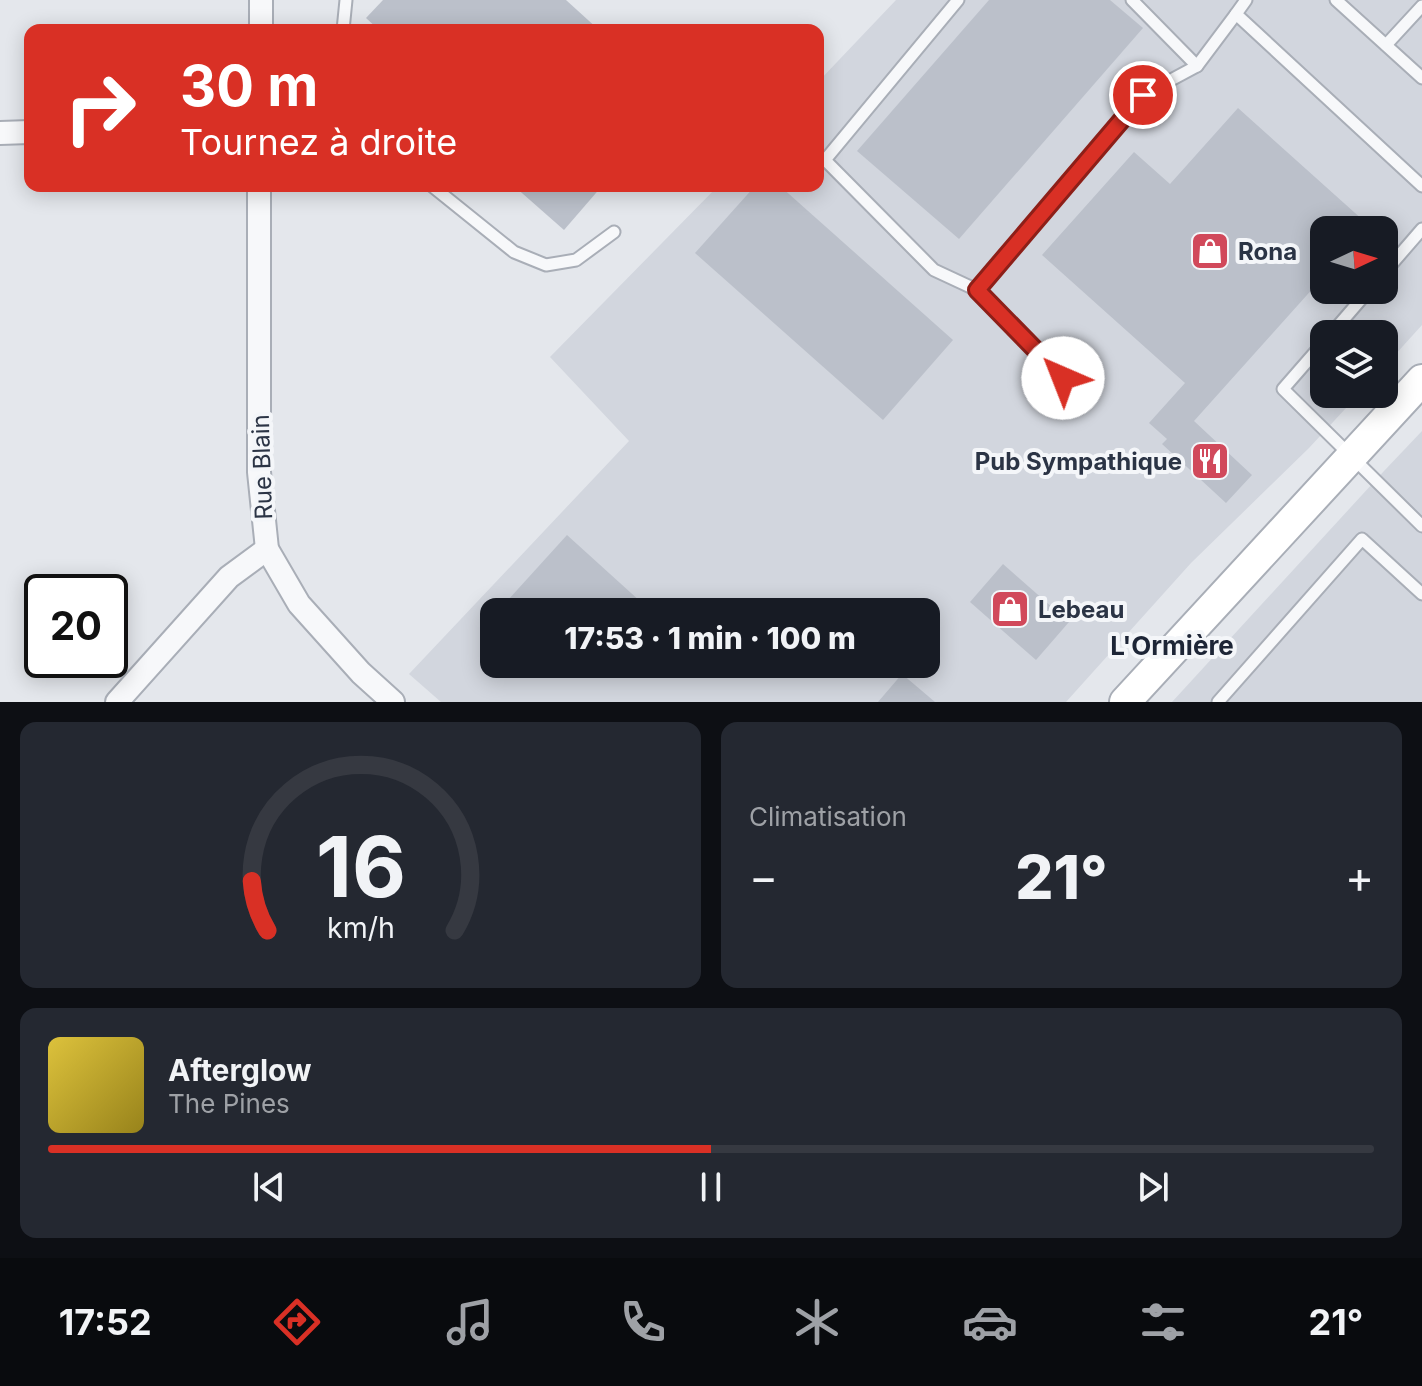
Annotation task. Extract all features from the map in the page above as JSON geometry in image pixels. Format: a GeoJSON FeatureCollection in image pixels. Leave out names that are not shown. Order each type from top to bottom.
{"type":"FeatureCollection","features":[{"type":"Feature","properties":{"kind":"main road"},"geometry":{"type":"LineString","coordinates":[[1125,702],[1422,380]]}},
{"type":"Feature","properties":{"kind":"street"},"geometry":{"type":"LineString","coordinates":[[261,0],[261,24]]}},
{"type":"Feature","properties":{"kind":"street"},"geometry":{"type":"LineString","coordinates":[[0,133],[24,132]]}},
{"type":"Feature","properties":{"kind":"street","name":"Rue Blain"},"geometry":{"type":"LineString","coordinates":[[259,192],[259,472],[267,549],[299,604],[361,673],[393,702]]}},
{"type":"Feature","properties":{"kind":"street"},"geometry":{"type":"LineString","coordinates":[[117,702],[229,577],[267,549]]}},
{"type":"Feature","properties":{"kind":"lane"},"geometry":{"type":"LineString","coordinates":[[344,24],[346,0]]}},
{"type":"Feature","properties":{"kind":"lane"},"geometry":{"type":"LineString","coordinates":[[958,0],[825,160],[934,270],[977,290],[1063,378]]}},
{"type":"Feature","properties":{"kind":"lane"},"geometry":{"type":"LineString","coordinates":[[1132,0],[1197,66]]}},
{"type":"Feature","properties":{"kind":"lane"},"geometry":{"type":"LineString","coordinates":[[977,290],[1143,95],[1197,66],[1246,0]]}},
{"type":"Feature","properties":{"kind":"lane"},"geometry":{"type":"LineString","coordinates":[[1336,0],[1422,78]]}},
{"type":"Feature","properties":{"kind":"lane"},"geometry":{"type":"LineString","coordinates":[[1386,45],[1422,6]]}},
{"type":"Feature","properties":{"kind":"lane"},"geometry":{"type":"LineString","coordinates":[[1236,14],[1422,186]]}},
{"type":"Feature","properties":{"kind":"lane"},"geometry":{"type":"LineString","coordinates":[[439,192],[514,252],[546,265],[576,260],[614,232]]}},
{"type":"Feature","properties":{"kind":"lane"},"geometry":{"type":"LineString","coordinates":[[1398,257],[1422,229]]}},
{"type":"Feature","properties":{"kind":"lane"},"geometry":{"type":"LineString","coordinates":[[1343,320],[1357,304]]}},
{"type":"Feature","properties":{"kind":"lane"},"geometry":{"type":"LineString","coordinates":[[1310,358],[1283,389],[1422,526]]}},
{"type":"Feature","properties":{"kind":"lane"},"geometry":{"type":"LineString","coordinates":[[1218,702],[1362,539],[1422,594]]}},
{"type":"Feature","properties":{"kind":"shaded area"},"geometry":{"type":"Polygon","coordinates":[[[896,0],[1422,0],[1422,325],[1398,352],[1398,320],[1310,320],[1310,408],[1346,408],[1191,563],[1066,702],[441,702],[409,674],[480,599],[480,678],[940,678],[940,598],[481,598],[629,441],[550,357],[712,192],[824,192],[824,76],[896,0]]]}},
{"type":"Feature","properties":{"kind":"shaded area"},"geometry":{"type":"Polygon","coordinates":[[[1422,431],[1422,702],[1172,702],[1384,471],[1422,431]]]}},
{"type":"Feature","properties":{"kind":"building"},"geometry":{"type":"Polygon","coordinates":[[[383,0],[566,0],[592,24],[372,24],[366,18],[383,0]]]}},
{"type":"Feature","properties":{"kind":"building"},"geometry":{"type":"Polygon","coordinates":[[[989,0],[1110,0],[1143,28],[959,239],[857,151],[989,0]]]}},
{"type":"Feature","properties":{"kind":"building"},"geometry":{"type":"Polygon","coordinates":[[[1238,108],[1358,216],[1310,216],[1310,292],[1194,421],[1252,475],[1226,503],[1162,444],[1167,439],[1149,423],[1185,383],[1042,255],[1134,152],[1170,184],[1238,108]]]}},
{"type":"Feature","properties":{"kind":"building"},"geometry":{"type":"Polygon","coordinates":[[[521,192],[597,192],[564,230],[521,192]]]}},
{"type":"Feature","properties":{"kind":"building"},"geometry":{"type":"Polygon","coordinates":[[[750,192],[787,192],[953,340],[883,420],[695,253],[750,192]]]}},
{"type":"Feature","properties":{"kind":"building"},"geometry":{"type":"Polygon","coordinates":[[[567,535],[637,598],[510,598],[567,535]]]}},
{"type":"Feature","properties":{"kind":"building"},"geometry":{"type":"Polygon","coordinates":[[[1003,564],[1069,622],[1036,660],[970,602],[1003,564]]]}},
{"type":"Feature","properties":{"kind":"building"},"geometry":{"type":"Polygon","coordinates":[[[899,678],[907,678],[935,702],[878,702],[899,678]]]}},
{"type":"Feature","properties":{"kind":"place","name":"Rona"},"geometry":{"type":"Point","coordinates":[1210,251]}},
{"type":"Feature","properties":{"kind":"place","name":"Pub Sympathique"},"geometry":{"type":"Point","coordinates":[1210,461]}},
{"type":"Feature","properties":{"kind":"place","name":"Lebeau"},"geometry":{"type":"Point","coordinates":[1010,609]}},
{"type":"Feature","properties":{"kind":"district","name":"L'Ormière"},"geometry":{"type":"Point","coordinates":[1172,645]}},
{"type":"Feature","properties":{"kind":"route"},"geometry":{"type":"LineString","coordinates":[[1063,378],[977,290],[1143,95]]}}]}
